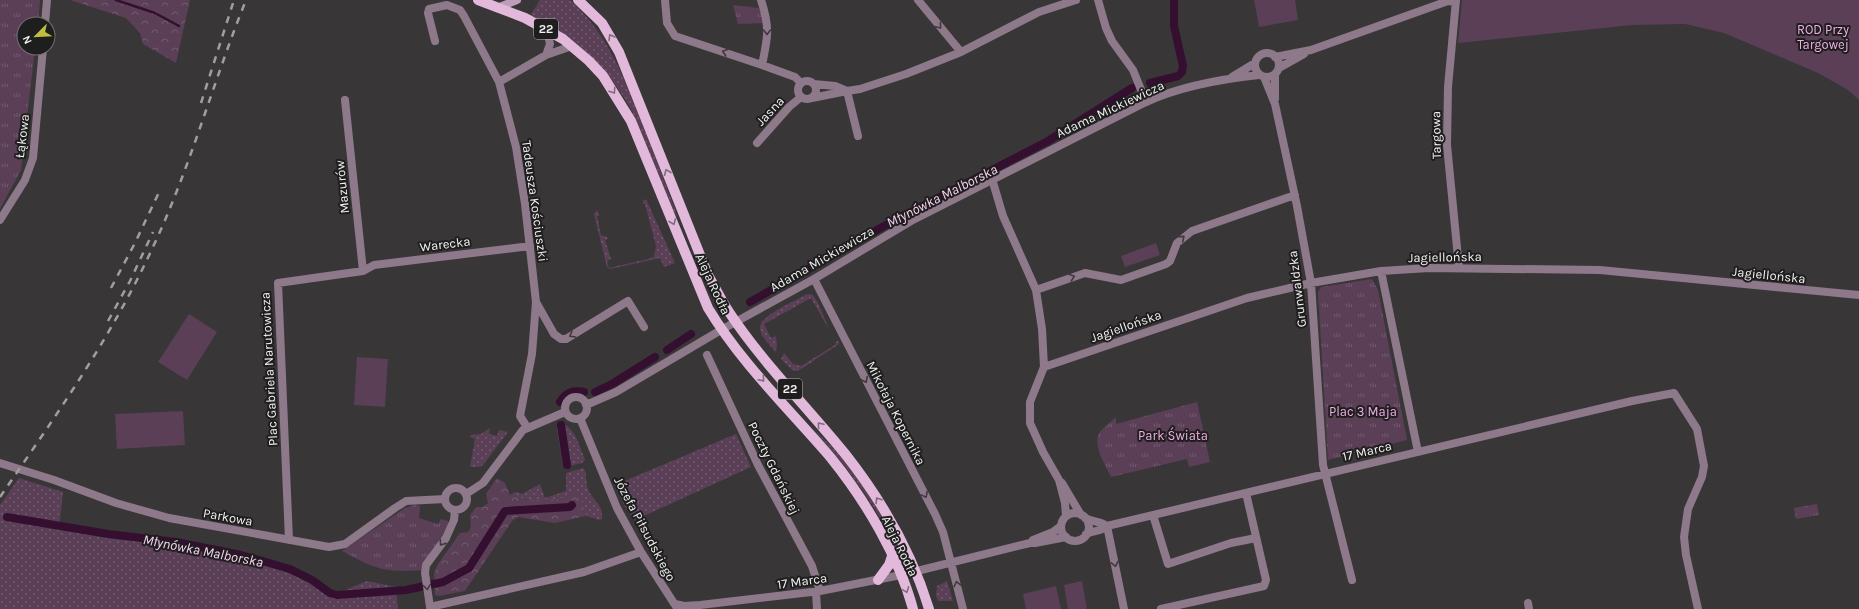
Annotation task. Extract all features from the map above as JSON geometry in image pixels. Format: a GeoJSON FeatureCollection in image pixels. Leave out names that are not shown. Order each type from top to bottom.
{"type":"FeatureCollection","features":[{"type":"Feature","properties":{"kind":"main road","name":"22"},"geometry":{"type":"LineString","coordinates":[[478,0],[497,8]]}},
{"type":"Feature","properties":{"kind":"main road"},"geometry":{"type":"LineString","coordinates":[[497,8],[517,0]]}},
{"type":"Feature","properties":{"kind":"main road","name":"Aleja Rodła"},"geometry":{"type":"LineString","coordinates":[[578,0],[602,23],[620,52],[708,275],[722,300],[735,322],[865,481],[886,513],[910,559],[929,609]]}},
{"type":"Feature","properties":{"kind":"main road","name":"Aleja Rodła"},"geometry":{"type":"LineString","coordinates":[[497,8],[525,18],[572,46],[603,76],[631,121],[704,301],[721,330],[832,460],[878,528],[901,574],[913,609]]}},
{"type":"Feature","properties":{"kind":"main road"},"geometry":{"type":"LineString","coordinates":[[878,580],[889,564],[892,556]]}},
{"type":"Feature","properties":{"kind":"street"},"geometry":{"type":"LineString","coordinates":[[45,16],[46,0]]}},
{"type":"Feature","properties":{"kind":"street"},"geometry":{"type":"LineString","coordinates":[[665,0],[667,23],[675,36],[795,77],[802,83]]}},
{"type":"Feature","properties":{"kind":"street"},"geometry":{"type":"LineString","coordinates":[[761,0],[767,19],[768,37],[762,65]]}},
{"type":"Feature","properties":{"kind":"street"},"geometry":{"type":"LineString","coordinates":[[918,0],[961,52]]}},
{"type":"Feature","properties":{"kind":"street"},"geometry":{"type":"LineString","coordinates":[[847,91],[835,86],[814,84],[809,81],[802,83],[798,90],[801,97],[806,99],[860,89],[893,79],[961,52],[1039,12],[1076,0]]}},
{"type":"Feature","properties":{"kind":"street"},"geometry":{"type":"LineString","coordinates":[[1098,0],[1106,28],[1112,41],[1133,70],[1146,102]]}},
{"type":"Feature","properties":{"kind":"street"},"geometry":{"type":"LineString","coordinates":[[1311,50],[1270,77],[1261,76],[1255,69],[1255,63],[1258,56],[1265,53],[1275,57],[1311,50],[1448,1],[1456,1]]}},
{"type":"Feature","properties":{"kind":"street","name":"Targowa"},"geometry":{"type":"LineString","coordinates":[[1456,1],[1448,87],[1447,144],[1459,268]]}},
{"type":"Feature","properties":{"kind":"street","name":"Tadeusza Kościuszki"},"geometry":{"type":"LineString","coordinates":[[435,41],[428,13],[429,9],[447,4],[460,10],[481,46],[499,82],[510,121],[520,168],[536,302],[532,354],[520,416],[527,427]]}},
{"type":"Feature","properties":{"kind":"street"},"geometry":{"type":"LineString","coordinates":[[546,55],[550,44],[547,30]]}},
{"type":"Feature","properties":{"kind":"street"},"geometry":{"type":"LineString","coordinates":[[499,82],[546,55],[572,46]]}},
{"type":"Feature","properties":{"kind":"street","name":"Łąkowa"},"geometry":{"type":"LineString","coordinates":[[0,220],[25,180],[33,158],[41,56]]}},
{"type":"Feature","properties":{"kind":"street"},"geometry":{"type":"LineString","coordinates":[[1275,57],[1277,71]]}},
{"type":"Feature","properties":{"kind":"street","name":"Adama Mickiewicza"},"geometry":{"type":"LineString","coordinates":[[1229,78],[1255,63]]}},
{"type":"Feature","properties":{"kind":"street","name":"Grunwaldzka"},"geometry":{"type":"LineString","coordinates":[[1275,104],[1277,71]]}},
{"type":"Feature","properties":{"kind":"street","name":"Adama Mickiewicza"},"geometry":{"type":"LineString","coordinates":[[586,405],[616,392],[735,322],[814,279],[911,221],[1146,102],[1188,87],[1229,78],[1261,76]]}},
{"type":"Feature","properties":{"kind":"street","name":"Grunwaldzka"},"geometry":{"type":"LineString","coordinates":[[1261,76],[1275,104],[1295,195],[1311,282],[1323,463],[1352,580]]}},
{"type":"Feature","properties":{"kind":"street"},"geometry":{"type":"LineString","coordinates":[[812,98],[817,91],[814,84]]}},
{"type":"Feature","properties":{"kind":"street"},"geometry":{"type":"LineString","coordinates":[[847,91],[858,136]]}},
{"type":"Feature","properties":{"kind":"street","name":"Jasna"},"geometry":{"type":"LineString","coordinates":[[757,143],[789,107],[801,97]]}},
{"type":"Feature","properties":{"kind":"street","name":"Mazurów"},"geometry":{"type":"LineString","coordinates":[[345,100],[363,271]]}},
{"type":"Feature","properties":{"kind":"street"},"geometry":{"type":"LineString","coordinates":[[992,179],[1003,216],[1036,290],[1042,329],[1044,367],[1030,402],[1030,423],[1043,452],[1059,480],[1065,503],[1066,516],[1061,526],[1063,534],[1066,538],[1079,540],[1086,534],[1088,526],[1083,516],[1073,513],[1066,516]]}},
{"type":"Feature","properties":{"kind":"street"},"geometry":{"type":"LineString","coordinates":[[1036,290],[1085,273],[1121,280],[1166,264],[1170,261],[1177,243],[1192,231],[1295,195]]}},
{"type":"Feature","properties":{"kind":"street","name":"Warecka"},"geometry":{"type":"LineString","coordinates":[[363,271],[374,265],[530,246]]}},
{"type":"Feature","properties":{"kind":"street","name":"Jagiellońska"},"geometry":{"type":"LineString","coordinates":[[1044,367],[1246,298],[1311,282],[1381,271],[1429,268],[1600,270],[1859,295]]}},
{"type":"Feature","properties":{"kind":"street","name":"Plac Gabriela Narutowicza"},"geometry":{"type":"LineString","coordinates":[[289,540],[278,283],[363,271]]}},
{"type":"Feature","properties":{"kind":"street"},"geometry":{"type":"LineString","coordinates":[[1381,271],[1418,452]]}},
{"type":"Feature","properties":{"kind":"street","name":"Mikołaja Kopernika"},"geometry":{"type":"LineString","coordinates":[[814,279],[935,514],[943,532],[963,609]]}},
{"type":"Feature","properties":{"kind":"street","name":"Tadeusza Kościuszki"},"geometry":{"type":"LineString","coordinates":[[536,302],[554,334],[562,339],[628,301],[644,327]]}},
{"type":"Feature","properties":{"kind":"street","name":"Poczty Gdańskiej"},"geometry":{"type":"LineString","coordinates":[[707,355],[758,465],[812,566],[818,592],[817,609]]}},
{"type":"Feature","properties":{"kind":"street","name":"17 Marca"},"geometry":{"type":"LineString","coordinates":[[1086,534],[1102,530],[1107,526],[1325,473],[1632,401],[1674,393],[1699,433],[1703,471],[1688,509],[1684,537],[1685,550],[1698,609]]}},
{"type":"Feature","properties":{"kind":"street"},"geometry":{"type":"LineString","coordinates":[[572,398],[582,399],[586,405],[585,414],[580,418],[571,418],[565,412],[565,404],[572,398]]}},
{"type":"Feature","properties":{"kind":"street"},"geometry":{"type":"LineString","coordinates":[[466,494],[483,484],[520,433],[527,427],[565,412]]}},
{"type":"Feature","properties":{"kind":"street","name":"Józefa Piłsudskiego"},"geometry":{"type":"LineString","coordinates":[[580,418],[614,501],[641,552],[668,597],[676,607]]}},
{"type":"Feature","properties":{"kind":"street","name":"Parkowa"},"geometry":{"type":"LineString","coordinates":[[0,463],[54,480],[116,503],[169,518],[322,547],[340,546],[406,502],[445,499]]}},
{"type":"Feature","properties":{"kind":"street"},"geometry":{"type":"LineString","coordinates":[[1059,480],[1065,486],[1077,509],[1083,516],[1090,521],[1102,522],[1107,526],[1124,609]]}},
{"type":"Feature","properties":{"kind":"street"},"geometry":{"type":"LineString","coordinates":[[453,488],[462,489],[466,494],[467,501],[464,507],[455,510],[449,508],[445,499],[446,493],[453,488]]}},
{"type":"Feature","properties":{"kind":"street"},"geometry":{"type":"LineString","coordinates":[[1161,609],[1178,607],[1264,586],[1266,580],[1246,493]]}},
{"type":"Feature","properties":{"kind":"street"},"geometry":{"type":"LineString","coordinates":[[455,510],[451,528],[426,565],[425,573],[429,604],[584,572],[641,552]]}},
{"type":"Feature","properties":{"kind":"street"},"geometry":{"type":"LineString","coordinates":[[1153,515],[1165,556],[1168,564],[1170,565],[1231,543],[1256,538]]}},
{"type":"Feature","properties":{"kind":"street","name":"17 Marca"},"geometry":{"type":"LineString","coordinates":[[1030,543],[1033,540],[1053,532],[1061,526]]}},
{"type":"Feature","properties":{"kind":"street","name":"17 Marca"},"geometry":{"type":"LineString","coordinates":[[676,607],[818,592],[878,580],[1030,543],[1066,538]]}},
{"type":"Feature","properties":{"kind":"street"},"geometry":{"type":"LineString","coordinates":[[910,559],[931,567]]}},
{"type":"Feature","properties":{"kind":"green space"},"geometry":{"type":"Polygon","coordinates":[[[0,0],[40,0],[39,16],[16,16],[16,56],[34,56],[21,170],[0,209],[0,0]]]}},
{"type":"Feature","properties":{"kind":"green space"},"geometry":{"type":"Polygon","coordinates":[[[70,0],[190,0],[176,63],[143,44],[140,33],[126,18],[70,0]]]}},
{"type":"Feature","properties":{"kind":"green space"},"geometry":{"type":"Polygon","coordinates":[[[540,0],[570,0],[593,24],[602,37],[617,64],[630,93],[678,217],[669,202],[639,126],[626,101],[607,74],[584,51],[559,32],[530,16],[540,0]]]}},
{"type":"Feature","properties":{"kind":"green space"},"geometry":{"type":"Polygon","coordinates":[[[1254,0],[1295,0],[1298,20],[1259,27],[1254,0]]]}},
{"type":"Feature","properties":{"kind":"green space","name":"ROD Przy Targowej"},"geometry":{"type":"Polygon","coordinates":[[[1462,0],[1859,0],[1859,100],[1848,90],[1818,73],[1724,33],[1685,24],[1632,25],[1458,43],[1462,0]]]}},
{"type":"Feature","properties":{"kind":"green space"},"geometry":{"type":"Polygon","coordinates":[[[733,5],[759,8],[765,23],[738,24],[733,5]]]}},
{"type":"Feature","properties":{"kind":"green space"},"geometry":{"type":"Polygon","coordinates":[[[646,199],[675,263],[664,267],[660,258],[610,269],[607,267],[594,214],[597,210],[601,235],[607,237],[608,239],[605,240],[611,259],[607,261],[609,268],[648,259],[654,257],[656,246],[645,204],[643,204],[643,201],[646,199]]]}},
{"type":"Feature","properties":{"kind":"green space"},"geometry":{"type":"Polygon","coordinates":[[[1156,243],[1160,255],[1125,267],[1121,256],[1156,243]]]}},
{"type":"Feature","properties":{"kind":"green space","name":"Plac 3 Maja"},"geometry":{"type":"Polygon","coordinates":[[[1372,279],[1378,290],[1407,440],[1328,460],[1318,292],[1321,287],[1372,279]]]}},
{"type":"Feature","properties":{"kind":"green space"},"geometry":{"type":"Polygon","coordinates":[[[811,294],[819,304],[830,331],[811,298],[764,324],[771,338],[776,336],[776,352],[762,335],[760,328],[761,323],[778,309],[805,295],[811,294]]]}},
{"type":"Feature","properties":{"kind":"green space"},"geometry":{"type":"Polygon","coordinates":[[[189,314],[217,332],[187,380],[158,362],[189,314]]]}},
{"type":"Feature","properties":{"kind":"green space"},"geometry":{"type":"Polygon","coordinates":[[[836,341],[838,341],[839,344],[798,371],[792,370],[781,359],[784,353],[793,364],[801,366],[835,345],[836,341]]]}},
{"type":"Feature","properties":{"kind":"green space"},"geometry":{"type":"Polygon","coordinates":[[[357,357],[388,359],[385,407],[354,405],[357,357]]]}},
{"type":"Feature","properties":{"kind":"green space","name":"Park Świata"},"geometry":{"type":"Polygon","coordinates":[[[1197,402],[1210,462],[1189,467],[1187,459],[1111,477],[1100,455],[1097,443],[1100,432],[1116,417],[1116,424],[1197,402]]]}},
{"type":"Feature","properties":{"kind":"green space"},"geometry":{"type":"Polygon","coordinates":[[[183,411],[185,445],[117,449],[115,414],[183,411]]]}},
{"type":"Feature","properties":{"kind":"green space"},"geometry":{"type":"Polygon","coordinates":[[[564,424],[575,435],[585,460],[582,463],[565,467],[563,466],[557,429],[564,424]]]}},
{"type":"Feature","properties":{"kind":"green space"},"geometry":{"type":"Polygon","coordinates":[[[810,425],[842,458],[878,509],[900,553],[900,562],[883,524],[862,489],[837,456],[810,425]]]}},
{"type":"Feature","properties":{"kind":"green space"},"geometry":{"type":"Polygon","coordinates":[[[490,428],[489,434],[497,436],[499,430],[508,432],[483,465],[480,467],[470,467],[475,439],[470,437],[471,435],[481,434],[490,428]]]}},
{"type":"Feature","properties":{"kind":"green space"},"geometry":{"type":"Polygon","coordinates":[[[736,434],[751,467],[635,520],[625,507],[615,485],[736,434]]]}},
{"type":"Feature","properties":{"kind":"green space"},"geometry":{"type":"Polygon","coordinates":[[[583,468],[585,470],[590,494],[600,506],[602,519],[600,520],[586,516],[579,492],[557,500],[527,500],[510,495],[515,492],[522,494],[540,484],[545,498],[566,491],[566,473],[583,468]]]}},
{"type":"Feature","properties":{"kind":"green space"},"geometry":{"type":"Polygon","coordinates":[[[19,478],[63,492],[59,528],[171,543],[240,558],[278,569],[306,580],[329,597],[367,581],[396,587],[398,609],[0,609],[0,505],[19,478]]]}},
{"type":"Feature","properties":{"kind":"green space"},"geometry":{"type":"Polygon","coordinates":[[[497,478],[505,483],[510,495],[527,500],[557,500],[579,491],[586,516],[555,523],[518,517],[512,521],[465,591],[439,596],[435,595],[434,573],[438,564],[460,533],[468,532],[471,527],[470,515],[476,507],[483,507],[488,503],[486,494],[497,478]]]}},
{"type":"Feature","properties":{"kind":"green space"},"geometry":{"type":"Polygon","coordinates":[[[1817,504],[1819,515],[1796,519],[1794,508],[1817,504]]]}},
{"type":"Feature","properties":{"kind":"green space"},"geometry":{"type":"Polygon","coordinates":[[[415,505],[420,506],[419,518],[438,524],[441,519],[448,521],[448,527],[423,570],[389,570],[372,566],[342,551],[405,508],[415,505]]]}},
{"type":"Feature","properties":{"kind":"green space"},"geometry":{"type":"Polygon","coordinates":[[[947,581],[953,601],[938,601],[936,595],[937,586],[947,581]]]}},
{"type":"Feature","properties":{"kind":"green space"},"geometry":{"type":"Polygon","coordinates":[[[1082,581],[1087,609],[1068,609],[1064,585],[1082,581]]]}},
{"type":"Feature","properties":{"kind":"green space"},"geometry":{"type":"Polygon","coordinates":[[[1056,586],[1061,609],[1026,609],[1023,594],[1056,586]]]}},
{"type":"Feature","properties":{"kind":"waterway"},"geometry":{"type":"LineString","coordinates":[[116,0],[155,13],[179,26]]}},
{"type":"Feature","properties":{"kind":"waterway","name":"Młynówka Malborska"},"geometry":{"type":"LineString","coordinates":[[1150,83],[1178,76],[1182,72],[1183,66],[1174,26],[1174,0]]}},
{"type":"Feature","properties":{"kind":"waterway","name":"Młynówka Malborska"},"geometry":{"type":"LineString","coordinates":[[750,302],[884,226],[1048,141],[1132,88]]}},
{"type":"Feature","properties":{"kind":"waterway","name":"Młynówka Malborska"},"geometry":{"type":"LineString","coordinates":[[667,350],[691,334]]}},
{"type":"Feature","properties":{"kind":"waterway","name":"Młynówka Malborska"},"geometry":{"type":"LineString","coordinates":[[595,392],[612,384],[655,357]]}},
{"type":"Feature","properties":{"kind":"waterway","name":"Młynówka Malborska"},"geometry":{"type":"LineString","coordinates":[[560,402],[570,392],[584,392]]}},
{"type":"Feature","properties":{"kind":"waterway","name":"Młynówka Malborska"},"geometry":{"type":"LineString","coordinates":[[561,425],[567,465]]}},
{"type":"Feature","properties":{"kind":"waterway","name":"Młynówka Malborska"},"geometry":{"type":"LineString","coordinates":[[7,517],[108,534],[176,542],[241,555],[290,569],[312,580],[330,593],[337,595],[406,590],[443,582],[469,568],[505,511],[570,507],[572,505]]}},
{"type":"Feature","properties":{"kind":"railway"},"geometry":{"type":"LineString","coordinates":[[201,103],[234,0]]}},
{"type":"Feature","properties":{"kind":"railway"},"geometry":{"type":"LineString","coordinates":[[0,497],[81,376],[119,314],[136,282],[166,219],[190,157],[246,0]]}},
{"type":"Feature","properties":{"kind":"railway"},"geometry":{"type":"LineString","coordinates":[[111,288],[135,243],[161,188]]}},
{"type":"Feature","properties":{"kind":"railway"},"geometry":{"type":"LineString","coordinates":[[108,321],[130,281],[153,232]]}}]}
